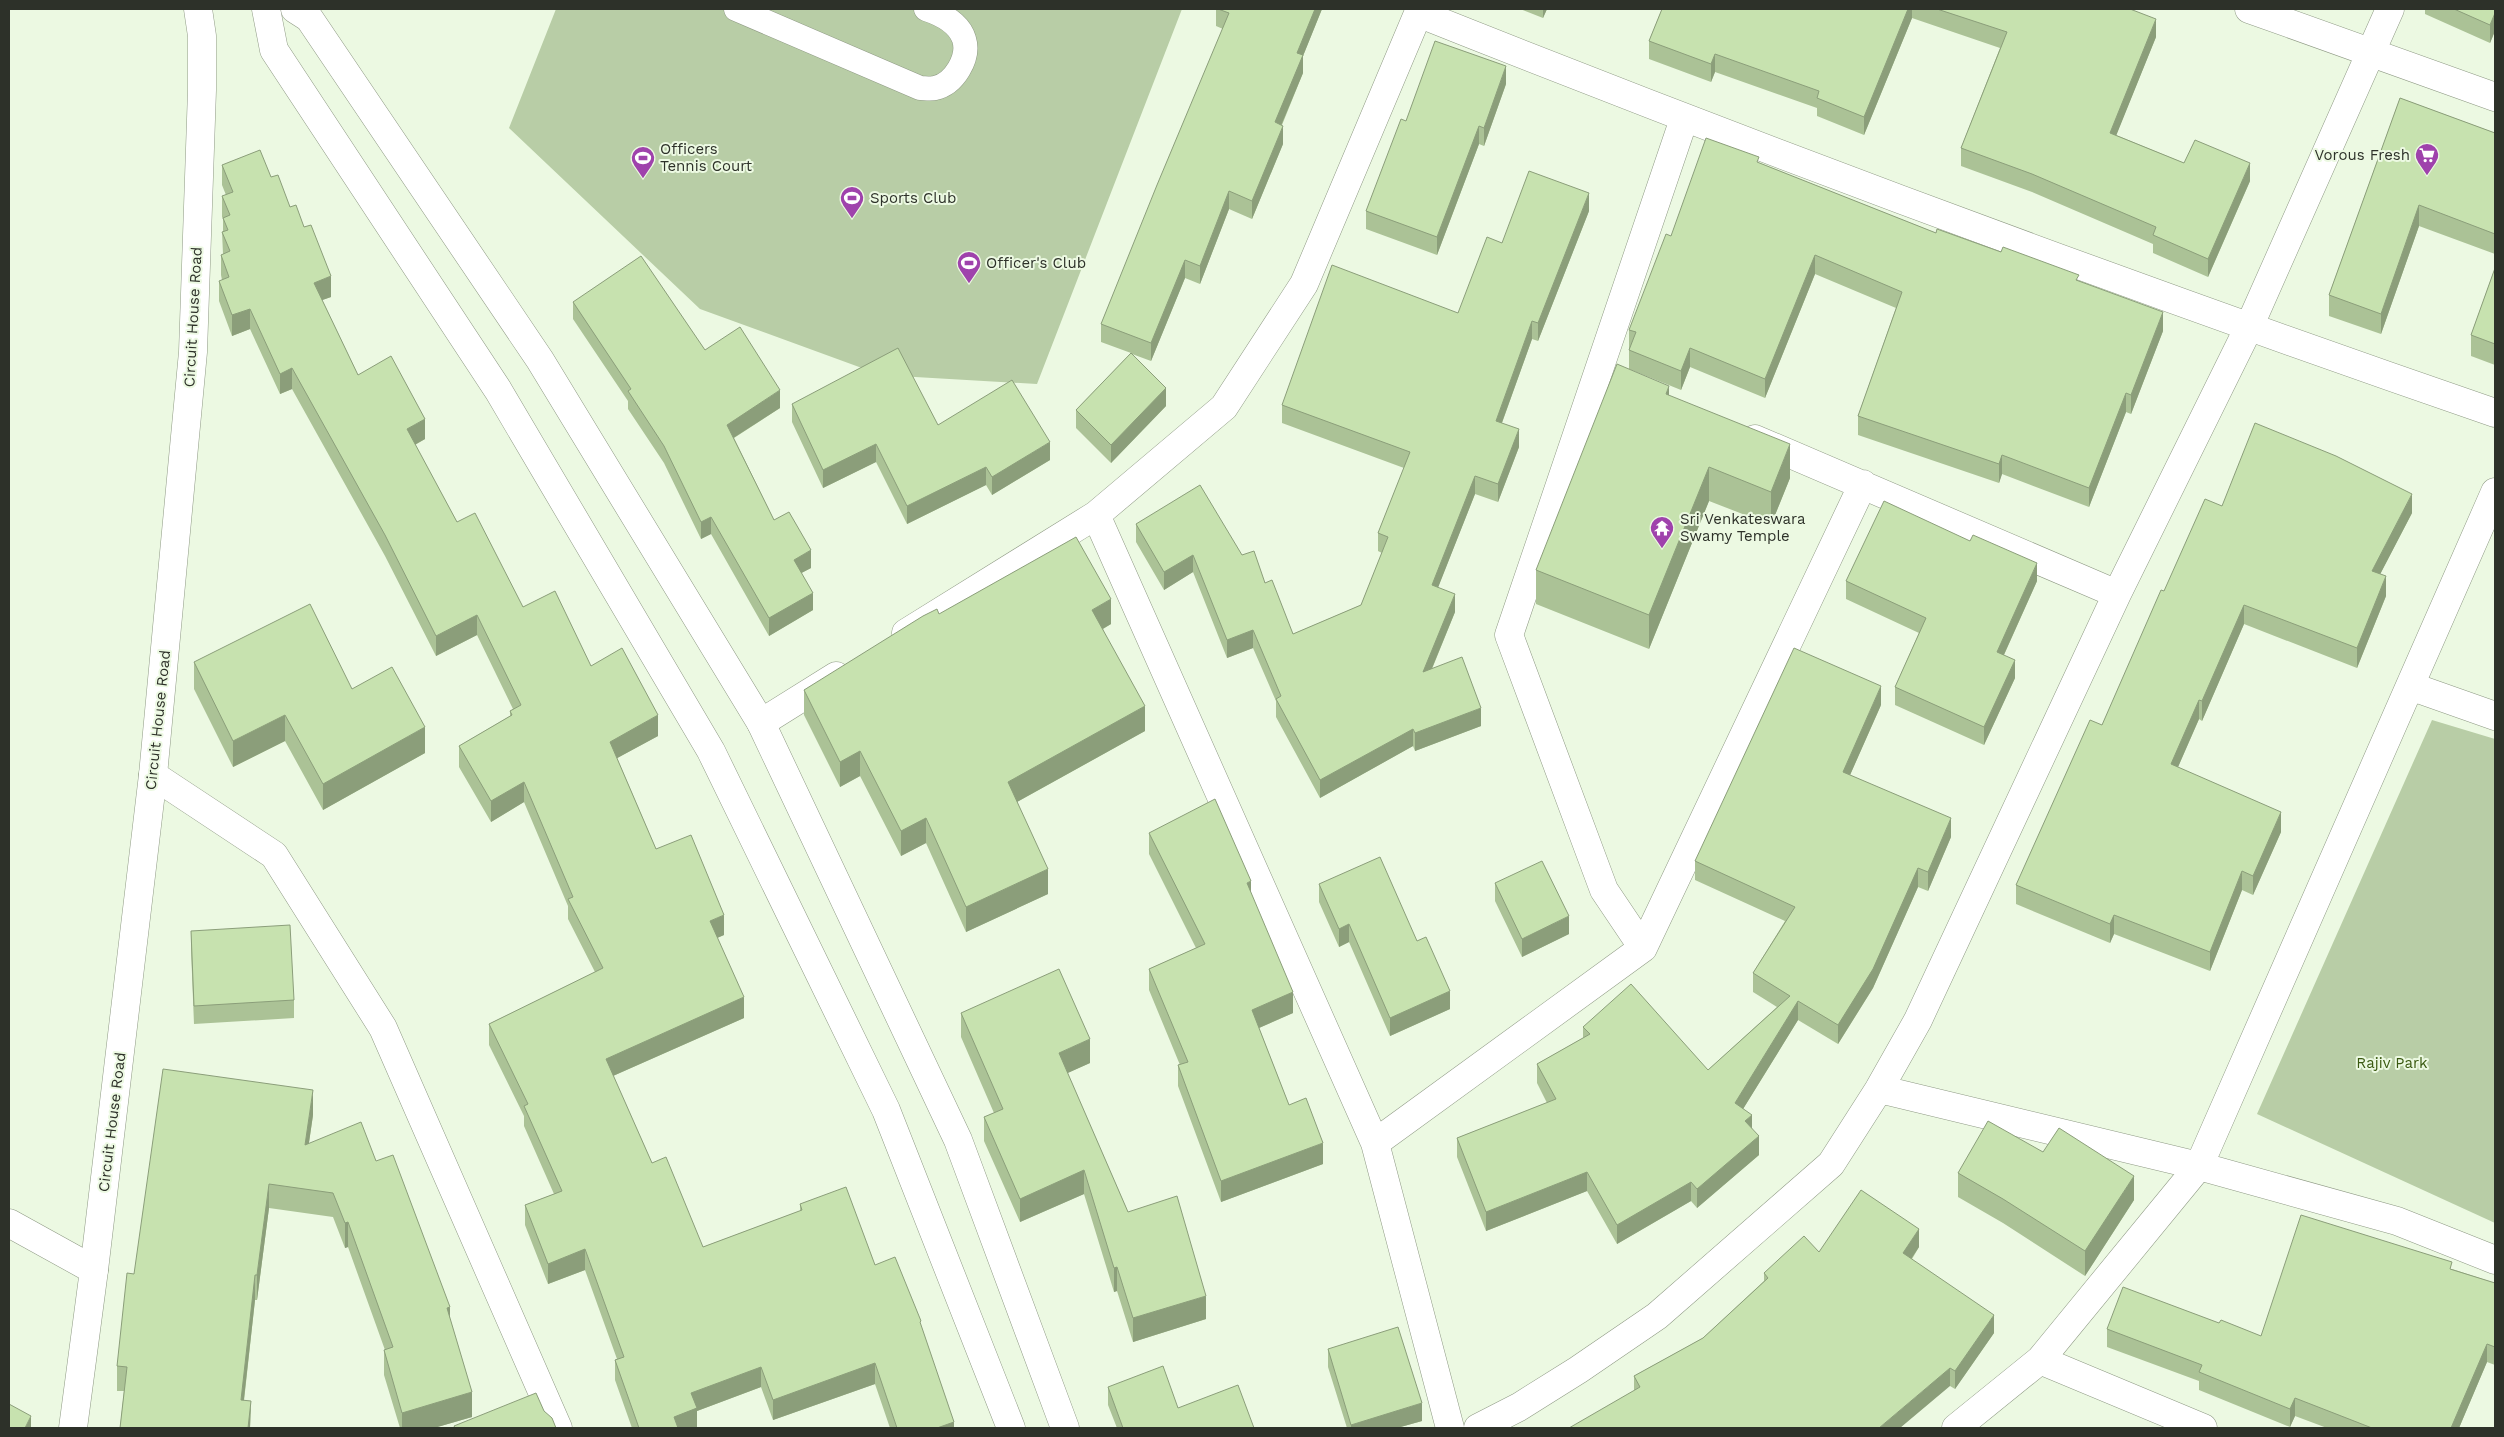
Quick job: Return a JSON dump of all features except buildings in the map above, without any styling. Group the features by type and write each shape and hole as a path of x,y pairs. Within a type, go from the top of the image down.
{"street":[{"name":"Circuit House Road","path":"73,1428 94,1270 153,775 193,352 202,90 202,36 198,9"},
{"path":"266,9 274,50 498,390 711,751 886,1110 1011,1428"},
{"path":"295,9 310,18 540,360 761,723 958,1140 1065,1428"},
{"path":"2250,9 2495,97"},
{"path":"1478,1428 1521,1418 1657,1316 1831,1164 1879,1090 1918,1020 2117,594 2249,327 2390,9"},
{"path":"886,645 1096,515 1224,407 1304,284 1419,11 1684,119 2249,327 2495,413"},
{"path":"1643,948 1604,890 1509,635 1608,377 1684,119"},
{"path":"1735,430 2117,594"},
{"path":"1375,1143 1643,948 1863,484"},
{"path":"1956,1428 2040,1360 2199,1166 2495,492"},
{"path":"1096,515 1375,1143 1450,1428"},
{"path":"761,723 862,660"},
{"path":"2410,686 2495,716"},
{"path":"153,775 274,855 383,1028 558,1428"},
{"path":"1879,1090 2199,1166 2397,1221 2495,1260"},
{"path":"9,1223 94,1270"},
{"path":"2040,1360 2203,1428"}],"lane":[{"path":"736,9 920,88 935,88 947,82 958,71 965,55 964,40 957,27 945,18 926,9"}],"green space":[{"name":"Sports Club","path":"556,9 1182,9 1037,384 881,375 700,309 509,128"},
{"name":"Rajiv Park","path":"2432,720 2495,739 2495,1223 2257,1114"}],"place":[{"name":"Vorous Fresh","path":"2427,176"},
{"name":"Officers Tennis Court","path":"643,179"},
{"name":"Sports Club","path":"852,219"},
{"name":"Officer's Club","path":"969,284"},
{"name":"Sri Venkateswara Swamy Temple","path":"1662,549"}]}
